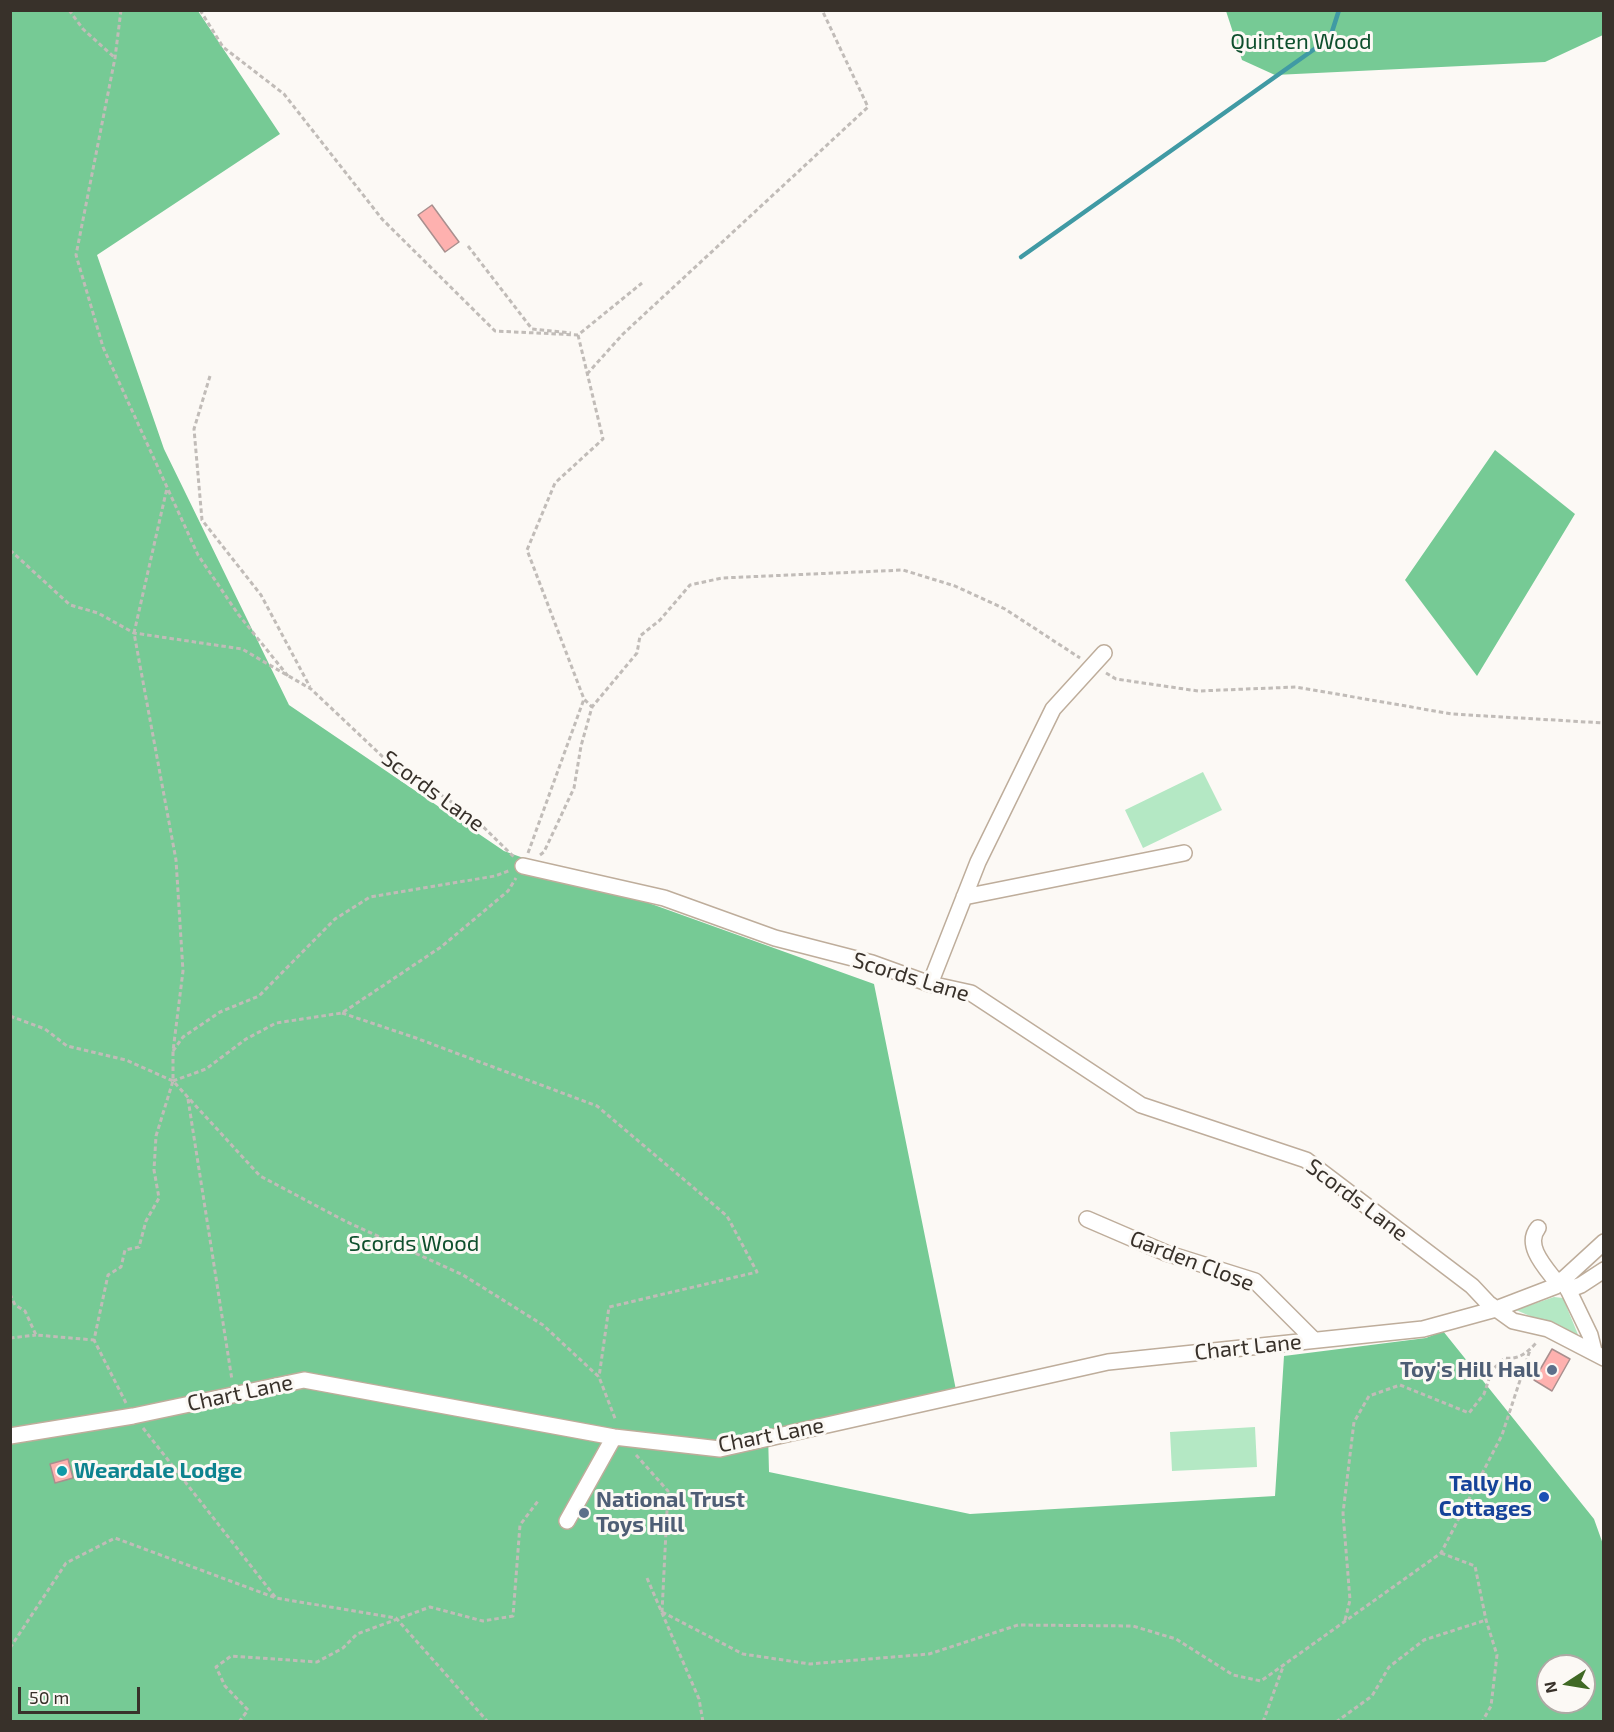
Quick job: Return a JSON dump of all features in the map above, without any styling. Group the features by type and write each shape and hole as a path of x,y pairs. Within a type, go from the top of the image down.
{"street":[{"path":"930,984 978,862 1053,710 1098,659"},
{"path":"964,897 1184,853"},
{"name":"Scords Lane","path":"523,866 664,898 775,938 872,963 930,984 971,993 1141,1105 1306,1160 1472,1286 1496,1309 1513,1321 1548,1329 1599,1354"},
{"name":"Garden Close","path":"1087,1219 1166,1253 1255,1281 1314,1340"},
{"path":"1538,1228 1534,1233 1536,1251 1563,1285 1599,1354"},
{"path":"1563,1285 1604,1242"},
{"name":"Chart Lane","path":"10,1436 133,1416 304,1380 618,1438 720,1449 1108,1362 1423,1329 1496,1309 1563,1285 1581,1286 1604,1270"},
{"path":"567,1521 618,1438"}],"path":[{"path":"69,10 84,29 115,58"},
{"path":"121,10 115,58 76,255 103,347 198,555 238,614 288,675"},
{"path":"200,10 223,47 284,94 382,219 495,331 578,335 642,283"},
{"path":"587,374 623,334 868,107 822,10"},
{"path":"468,246 532,329 555,329 578,335"},
{"path":"578,335 603,439 555,483 527,550 584,699 592,707"},
{"path":"210,376 194,429 202,520 261,595 311,689"},
{"path":"167,489 134,633 176,860 183,971 173,1051 173,1081 156,1136 154,1170 159,1198 146,1221 139,1247 125,1250 121,1267 108,1275 94,1340 133,1416 276,1598"},
{"path":"10,550 70,605 98,613 134,633 242,649 311,689"},
{"path":"173,1051 183,1037 220,1012 259,996 335,919 370,897 495,876 523,866 544,852 574,788 581,746 592,707 637,653 640,636 660,620 690,585 722,578 903,570 955,586 1005,609 1074,655 1098,659 1116,679 1198,691 1296,687 1452,714 1604,723"},
{"name":"Scords Lane","path":"311,689 383,757 470,813 523,866"},
{"path":"173,1081 206,1069 246,1039 276,1023 342,1013 441,947 508,891 523,866 584,699"},
{"path":"342,1013 416,1038 597,1106 727,1216 757,1272 609,1307 599,1377 618,1438 668,1491 662,1612"},
{"path":"10,1016 45,1029 67,1046 126,1060 173,1081 260,1176 347,1222 463,1275 543,1325 599,1377"},
{"path":"188,1097 234,1394"},
{"path":"10,1294 15,1305 25,1311 36,1335"},
{"path":"10,1338 36,1335 94,1340"},
{"path":"662,1612 743,1654 810,1664 929,1654 1018,1624 1133,1626 1176,1639 1233,1675 1261,1681 1441,1554 1502,1435 1530,1350 1514,1359 1505,1358 1492,1370 1484,1394 1469,1413 1400,1385 1370,1396 1354,1422 1349,1442 1343,1513 1350,1599 1345,1620"},
{"path":"240,1722 248,1710 225,1686 216,1667 231,1656 317,1662 343,1648 357,1634 430,1607 483,1621 513,1616 520,1525 538,1501"},
{"path":"10,1648 66,1563 115,1538 276,1598 396,1618 488,1722"},
{"path":"1441,1554 1475,1566 1486,1620 1497,1655 1491,1706 1482,1722"},
{"path":"646,1578 699,1699 703,1722"},
{"path":"1336,1722 1372,1696 1389,1667 1424,1640 1486,1620"},
{"path":"1263,1722 1285,1662"}],"green space":[{"name":"Scords Wood","path":"11,11 198,11 280,134 97,255 164,449 289,705 504,851 874,984 956,1390 768,1433 769,1472 970,1514 1275,1496 1284,1356 1426,1338 1443,1331 1594,1519 1604,1547 1603,1721 11,1722"},
{"name":"Quinten Wood","path":"1226,11 1603,11 1603,35 1545,62 1275,75 1242,60"},
{"path":"1495,450 1575,514 1477,676 1405,580"},
{"path":"1203,772 1222,810 1143,848 1125,810"},
{"path":"1554,1297 1563,1298 1579,1337 1516,1310"},
{"path":"1255,1427 1257,1467 1172,1471 1170,1432"}],"building":[{"path":"432,205 459,242 445,252 418,215"},
{"name":"Toy's Hill Hall","path":"1552,1349 1570,1359 1552,1391 1534,1380"},
{"name":"Weardale Lodge","path":"68,1459 73,1478 55,1483 50,1464"}],"waterway":[{"path":"1021,257 1330,38 1339,10"}],"place":[{"name":"Toy's Hill Hall","path":"1552,1370"},
{"name":"Weardale Lodge","path":"62,1471"},
{"name":"Tally Ho Cottages","path":"1544,1497"},
{"name":"National Trust Toys Hill","path":"584,1513"}]}
